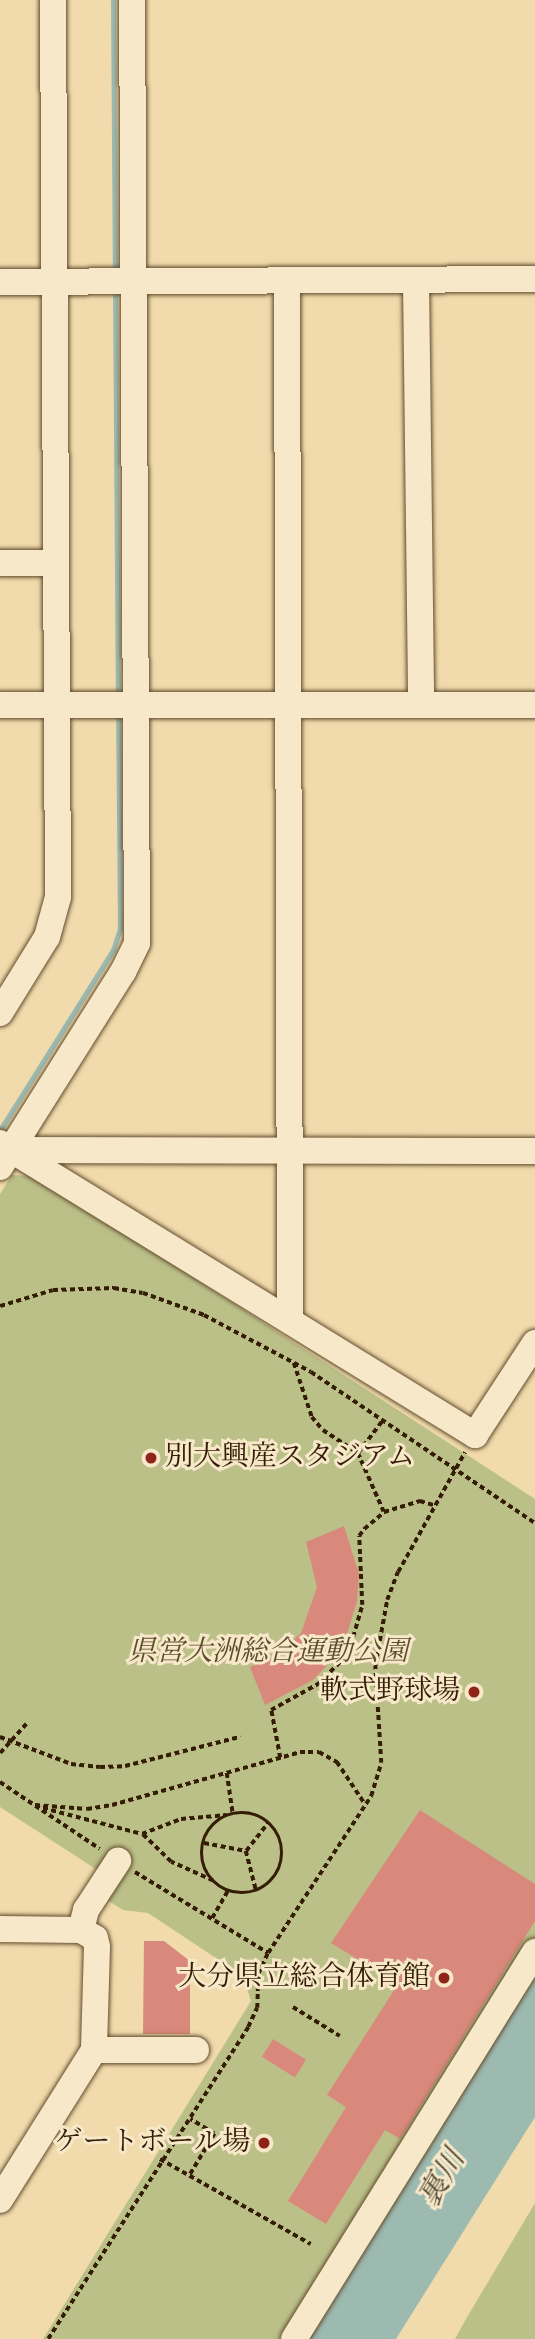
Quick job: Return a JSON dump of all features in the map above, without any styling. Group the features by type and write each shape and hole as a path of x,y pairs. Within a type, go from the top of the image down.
{"street":[{"path":"0,1013 55,919 57,705 53,0"},
{"path":"3,1151 123,972 136,943 125,704 121,281 132,0"},
{"path":"0,282 535,279"},
{"path":"287,280 290,1321"},
{"path":"416,280 421,704"},
{"path":"0,563 56,563"},
{"path":"0,705 535,705"},
{"path":"3,1151 535,1151"},
{"path":"3,1151 290,1321 475,1435 535,1343"},
{"path":"81,1930 86,1910 118,1861"},
{"path":"0,1929 81,1930 95,1938 97,1947 94,2050 0,2200"},
{"path":"294,2339 535,1952"},
{"path":"94,2050 196,2050"}],"path":[{"path":"0,1306 53,1290 114,1289 143,1293 233,1328 295,1363 535,1523"},
{"path":"295,1363 312,1417 323,1430 358,1452 369,1468 384,1512"},
{"path":"358,1452 382,1421"},
{"path":"48,2339 160,2159 190,2119 248,2027 257,2008 258,1973 268,1953 365,1804 381,1763 375,1666 387,1600 475,1435"},
{"path":"280,1758 271,1710 318,1684 342,1660 362,1605 359,1536 384,1512 420,1501 436,1506"},
{"path":"0,1753 27,1723"},
{"path":"0,1737 71,1764 100,1767 125,1766 240,1737"},
{"path":"142,1834 181,1819 231,1814 257,1815 269,1822 278,1833 282,1859 270,1882 256,1890 228,1890 171,1862 142,1834 36,1806 87,1809 280,1758 319,1752 337,1762 365,1804"},
{"path":"227,1773 231,1814"},
{"path":"215,1882 206,1870 204,1843 217,1821 231,1814"},
{"path":"246,1851 269,1822"},
{"path":"204,1843 246,1851"},
{"path":"246,1851 256,1890"},
{"path":"212,1919 228,1890"},
{"path":"293,2007 340,2036"},
{"path":"190,2119 214,2134 190,2174"},
{"path":"160,2159 311,2244"}],"green space":[{"name":"県営大洲総合運動公園","path":"12,1175 37,1176 535,1499 535,1947 290,2339 43,2339 251,2001 243,1976 148,1913 123,1910 101,1896 102,1873 0,1807 0,1194"},
{"path":"535,2203 535,2339 455,2339 466,2319"}],"water":[{"name":"裏川","path":"535,1969 535,2117 396,2339 305,2339"}],"building":[{"path":"344,1526 359,1574 357,1601 347,1634 332,1660 313,1680 265,1705 250,1667 278,1655 301,1633 317,1587 306,1542"},
{"name":"大分県立総合体育館","path":"420,1810 535,1884 535,1921 400,2139 385,2130 326,2224 288,2201 346,2107 327,2095 398,1984 331,1943"},
{"path":"144,1941 164,1941 190,1961 190,2034 143,2034"},
{"path":"273,2039 306,2060 295,2077 262,2057"}],"waterway":[{"path":"113,0 115,275"},
{"path":"115,288 118,698"},
{"path":"0,1130 113,950 120,929 118,712"}],"place":[{"name":"別大興産スタジアム","path":"151,1458"},
{"name":"軟式野球場","path":"474,1692"},
{"name":"大分県立総合体育館","path":"444,1978"},
{"name":"ゲートボール場","path":"264,2143"}]}
